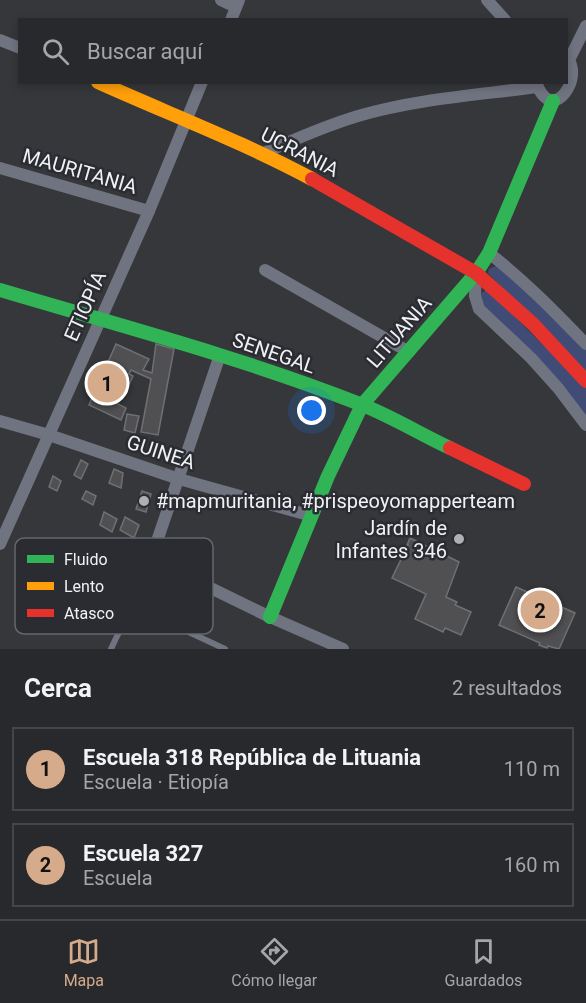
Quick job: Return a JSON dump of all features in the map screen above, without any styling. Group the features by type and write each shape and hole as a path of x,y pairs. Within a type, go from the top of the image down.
{"street":[{"path":"221,0 238,3 232,18"},
{"path":"487,0 503,18"},
{"path":"264,153 315,130 360,115 417,104 536,85 553,101 566,99 576,89 579,81 578,68 568,57 586,26"},
{"path":"0,40 18,47"},
{"name":"UCRANIA","path":"102,84 185,122 264,153 476,273 533,324 586,381"},
{"name":"ETIOPÍA","path":"0,544 101,319 201,84"},
{"name":"LITUANIA","path":"270,617 335,459 362,405 476,273 489,253 553,101"},
{"name":"MAURITANIA","path":"0,168 148,211"},
{"path":"489,253 543,299 586,344"},
{"path":"265,270 409,352"},
{"path":"476,273 475,296 479,309 531,357 586,424"},
{"name":"SENEGAL","path":"0,290 220,355 362,405 524,484"},
{"path":"159,538 220,355"},
{"name":"GUINEA","path":"0,421 49,435 178,479 312,516"},
{"path":"213,589 344,649"}],"lane":[{"path":"111,649 120,634"},
{"path":"193,634 225,649"}],"shaded area":[{"path":"498,265 586,350 586,374 488,273 489,269"},
{"path":"486,290 586,388 586,418 484,308 480,294"}],"building":[{"path":"116,344 149,359 143,370 152,373 156,344 174,349 158,435 141,432 151,379 131,370 129,374 133,376 124,395 120,394 116,403 126,408 121,420 89,405"},
{"path":"127,414 139,416 135,433 124,430"},
{"path":"81,460 88,464 81,479 74,475"},
{"path":"114,469 123,473 121,488 109,483"},
{"path":"53,476 61,481 57,491 49,487"},
{"path":"86,491 96,496 93,505 82,499"},
{"name":"#mapmuritania, #prispeoyomapperteam","path":"142,491 151,494 146,512 136,509"},
{"path":"104,512 117,519 112,532 100,525"},
{"path":"125,517 139,525 134,538 120,530"},
{"path":"410,538 459,562 446,597 457,602 455,605 471,612 461,635 445,628 443,632 415,619 426,594 392,578"},
{"path":"516,587 575,613 559,649 539,645 540,643 499,625"}],"traffic: fast":[{"path":"270,617 328,476 362,405 476,273 489,253 553,101"},
{"path":"0,290 182,343 316,387 372,409 450,448"}],"traffic: slow":[{"path":"103,84 233,140 312,179"}],"traffic: jam":[{"path":"312,179 476,273 533,324 586,381"},
{"path":"450,448 524,484"}],"place":[{"name":"Escuela 318 República de Lituania","path":"107,383"},
{"name":"#mapmuritania, #prispeoyomapperteam","path":"144,501"},
{"name":"Jardín de Infantes 346","path":"459,539"},
{"name":"Escuela 327","path":"540,610"}]}
